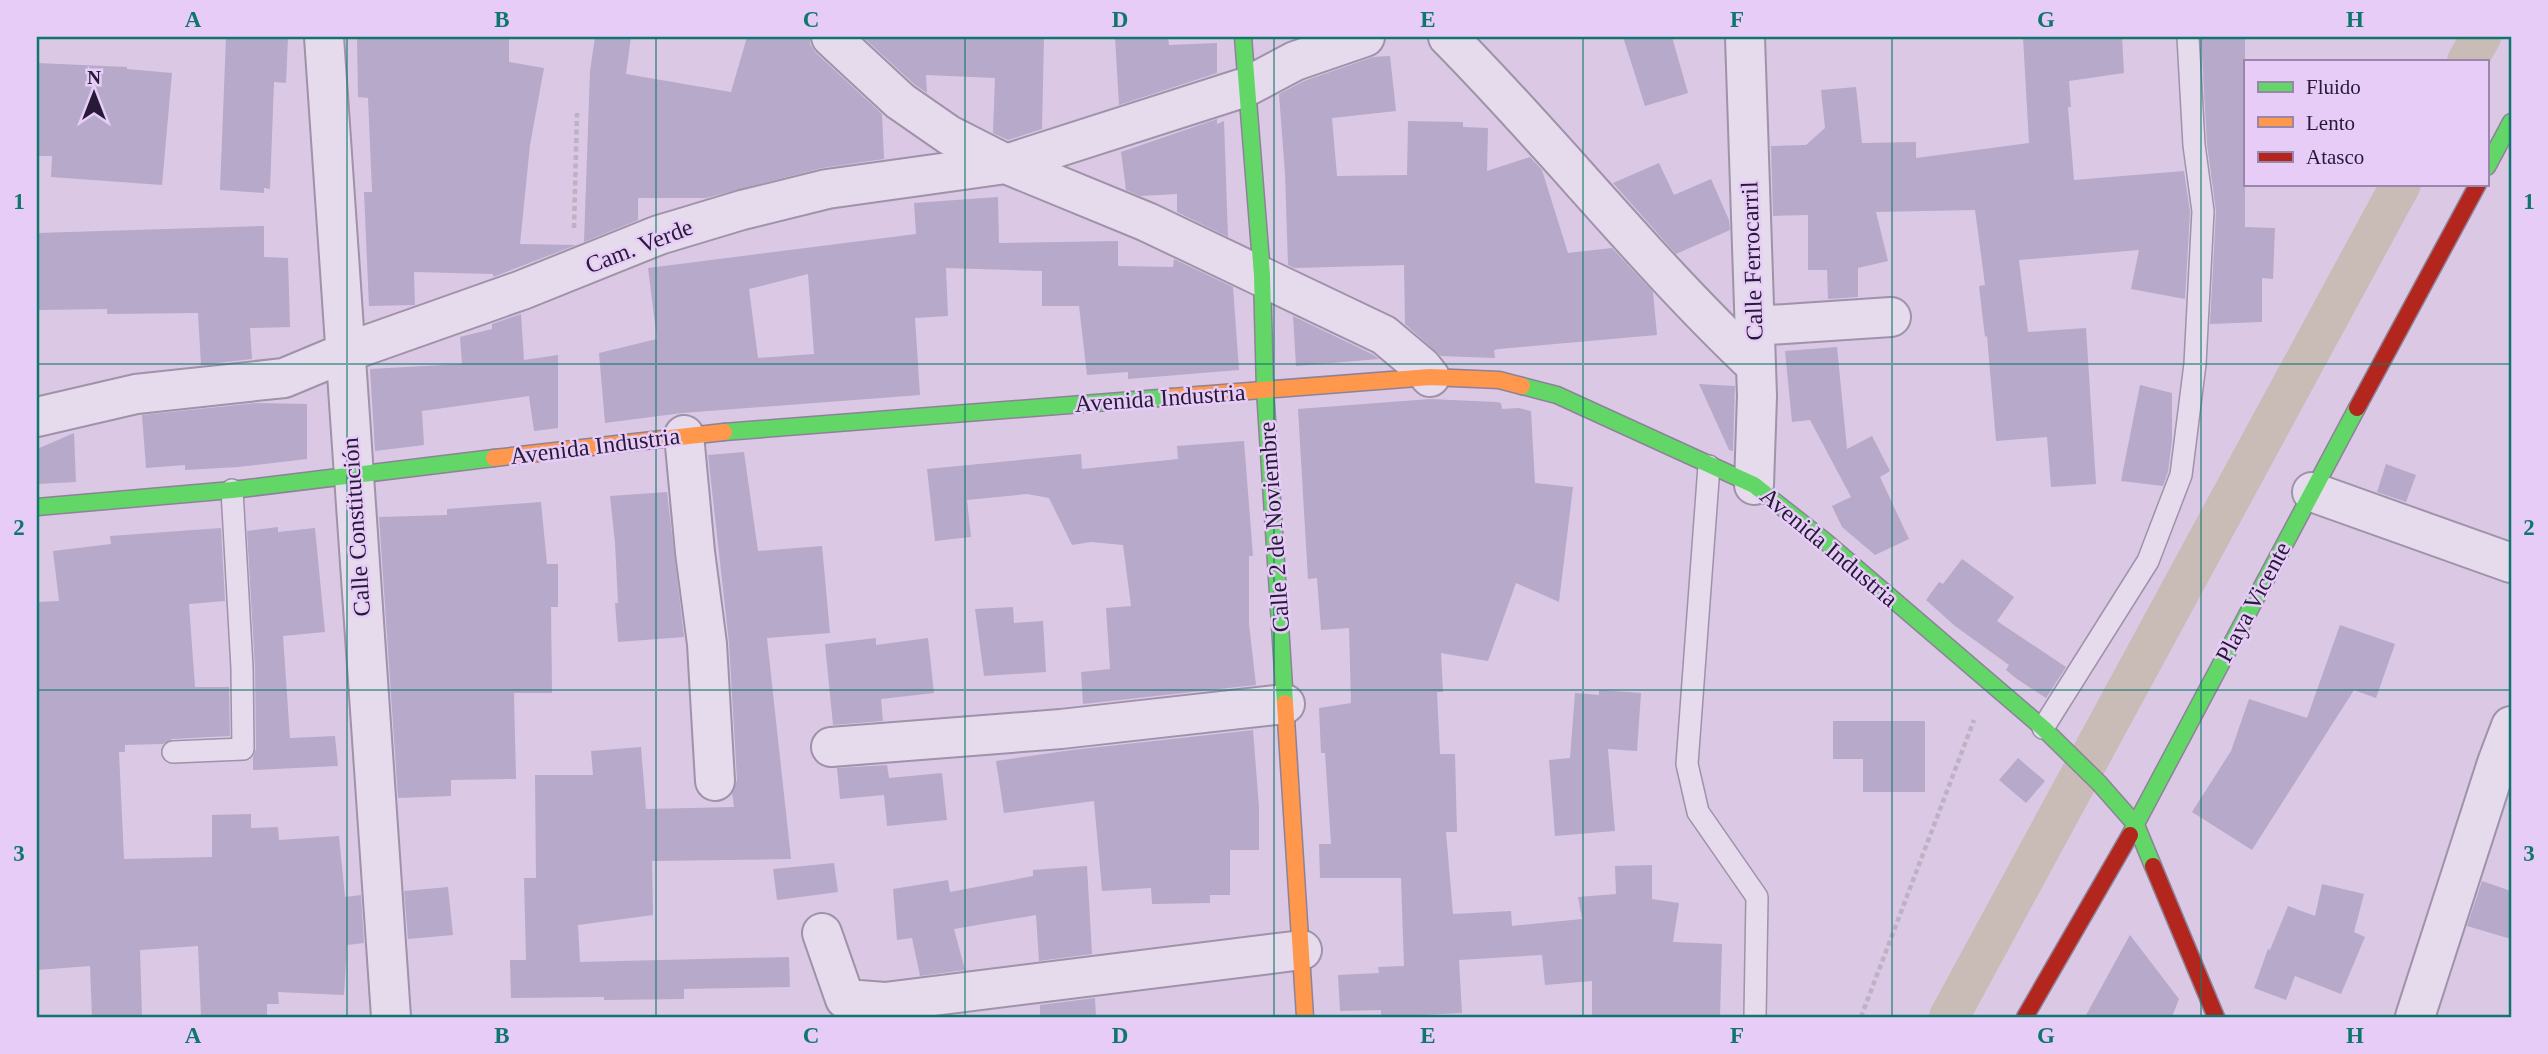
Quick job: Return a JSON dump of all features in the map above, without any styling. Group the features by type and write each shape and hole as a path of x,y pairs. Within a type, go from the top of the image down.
{"street":[{"name":"Calle Constitución","path":"324,37 391,1017"},
{"path":"831,37 900,101 949,135 1006,164 1147,222 1384,335 1430,377"},
{"name":"Calle 2 de Noviembre","path":"1243,37 1262,275 1265,390 1306,1017"},
{"name":"Cam. Verde","path":"37,417 136,394 284,378 344,353 573,271 659,235 827,189 1006,164 1246,87 1295,61 1365,37"},
{"path":"1448,37 1497,86 1712,325 1756,366"},
{"name":"Calle Ferrocarril","path":"1745,37 1756,366 1754,485"},
{"path":"2488,165 2511,122"},
{"name":"Playa Vicente","path":"2025,1017 2136,825 2477,186"},
{"path":"1754,326 1891,317"},
{"name":"Avenida Industria","path":"37,507 232,490 684,435 1430,377 1499,380 1557,395 1754,485 1826,542 2051,736 2122,807 2136,825 2216,1017"},
{"path":"684,435 707,643 715,781"},
{"path":"2312,492 2511,563"},
{"path":"831,747 1061,729 1285,704"},
{"path":"2415,1017 2511,726"},
{"path":"822,933 845,999 885,1010 1303,950"}],"lane":[{"path":"2051,736 2148,561 2181,475 2195,365 2203,211 2194,145 2188,37"},
{"path":"1709,466 1687,764 1698,812 1757,897 1755,1017"},
{"path":"173,752 243,749 232,490"}],"path":[{"path":"573,271 577,113"},
{"path":"1861,1017 1988,683"}],"building":[{"path":"226,37 288,37 286,83 274,82 270,189 264,188 264,193 220,190"},
{"path":"357,37 509,37 509,62 544,68 530,145 520,244 576,245 493,277 493,274 414,272 415,305 369,306 364,192 372,192 368,98 358,97"},
{"path":"595,37 631,37 626,74 731,92 747,37 810,37 810,44 816,53 882,114 884,159 822,168 706,198 638,198 638,220 584,242 590,71"},
{"path":"863,37 1044,37 1042,129 1008,140 993,133 995,78 926,75 927,93"},
{"path":"1115,37 1168,37 1169,45 1217,43 1217,73 1119,105"},
{"path":"1623,37 1672,37 1688,93 1645,106"},
{"path":"2023,37 2122,37 2124,73 2069,81 2071,107 2068,107 2074,180 2184,171 2190,212 2185,299 2131,289 2139,250 2019,260 2028,332 2086,328 2096,484 2051,487 2047,437 1996,441 1987,336 1985,337 1979,286 1985,285 1975,210 1876,212 1888,261 1858,268 1858,297 1828,299 1827,270 1808,270 1808,215 1773,216 1771,146 1806,145 1825,128 1821,90 1856,87 1862,143 1916,142 1916,158 2029,143"},
{"path":"2201,37 2245,37 2245,227 2275,228 2273,279 2262,278 2262,322 2210,324 2216,211 2207,144"},
{"path":"1390,56 1396,111 1332,118 1337,176 1407,175 1408,121 1463,122 1463,127 1488,128 1487,171 1530,157 1542,170 1568,253 1612,248 1653,292 1657,335 1499,349 1494,350 1495,358 1441,356 1405,324 1404,265 1294,268 1288,265 1279,94 1304,81 1373,57"},
{"path":"37,63 127,67 172,73 162,185 51,177 52,156 37,156"},
{"path":"1217,119 1217,124 1224,121 1228,237 1177,212 1177,194 1140,196 1126,190 1121,152"},
{"path":"1659,163 1674,195 1711,179 1729,220 1730,230 1676,254 1613,183"},
{"path":"998,197 999,243 1118,241 1118,266 1173,267 1174,259 1233,287 1239,370 1128,379 1128,372 1087,375 1079,306 1042,306 1042,271 946,268 948,316 915,318 920,395 682,413 605,423 599,353 657,339 648,268 916,234 914,203","holes":["808,274 814,354 758,358 749,289"]},
{"path":"264,226 264,257 288,258 290,327 250,328 252,359 201,365 198,313 107,314 107,309 39,310 37,233"},
{"path":"521,314 524,360 558,355 558,428 534,431 529,396 422,411 424,445 375,451 370,369 462,364 460,337 492,329 492,324"},
{"path":"1293,316 1372,354 1379,359 1296,366"},
{"path":"1837,347 1847,449 1872,436 1890,471 1880,477 1909,539 1875,555 1842,527 1832,506 1851,497 1810,420 1792,422 1785,351"},
{"path":"1699,384 1735,386 1733,451 1729,450"},
{"path":"2140,385 2172,393 2172,440 2168,472 2163,486 2121,481"},
{"path":"1430,399 1496,402 1501,403 1502,409 1519,408 1531,411 1535,483 1573,487 1559,602 1516,583 1488,661 1441,653 1443,692 1437,692 1440,754 1455,754 1457,832 1446,832 1453,914 1511,911 1512,926 1582,919 1578,897 1616,894 1615,866 1652,865 1652,899 1679,903 1673,942 1722,944 1720,1017 1592,1017 1592,981 1545,985 1542,955 1459,960 1462,1013 1381,1017 1381,1010 1340,1011 1338,975 1379,973 1378,967 1404,966 1401,878 1320,878 1319,844 1331,844 1319,708 1351,703 1349,628 1321,630 1317,578 1308,579 1298,409"},
{"path":"256,403 307,404 307,459 185,470 185,465 146,468 142,415"},
{"path":"74,433 76,482 37,484 37,449"},
{"path":"1244,441 1253,556 1249,556 1249,624 1256,685 1083,704 1081,672 1110,669 1106,608 1131,606 1123,545 1091,542 1072,545 1049,498 1027,494 967,500 971,537 935,541 927,469 1081,454 1082,469 1178,459 1177,446"},
{"path":"744,452 758,551 822,546 830,633 767,638 791,859 652,861 653,915 578,925 580,962 789,957 790,987 684,989 684,999 511,998 510,960 526,960 524,878 536,878 535,775 593,775 591,751 641,747 646,809 734,807 732,793 737,780 729,643 708,455"},
{"path":"2386,464 2416,475 2406,502 2377,492"},
{"path":"667,492 684,637 618,642 615,543 610,496"},
{"path":"541,502 547,564 558,564 558,607 551,607 552,693 514,693 516,779 451,780 451,796 398,798 379,517 447,515 447,509"},
{"path":"278,527 278,532 315,528 325,632 283,636 290,738 335,736 338,766 253,770 256,749 255,668 247,531"},
{"path":"221,528 225,601 189,604 195,687 229,687 230,736 172,739 163,744 125,745 125,752 119,752 124,859 212,857 212,815 251,814 251,828 278,827 279,840 339,836 345,897 361,895 364,943 347,945 344,995 278,992 279,1004 267,1004 267,1017 201,1017 198,946 140,950 142,1017 92,1017 90,966 37,970 37,602 59,601 53,551 111,544 110,536"},
{"path":"1962,559 2014,597 1997,621 2066,667 2046,698 2017,679 2006,670 2009,665 1955,626 1926,600 1939,582 1943,584"},
{"path":"1013,607 1014,623 1043,621 1046,672 984,676 975,609"},
{"path":"2340,625 2395,644 2376,698 2354,690 2252,850 2192,812 2231,751 2249,699 2307,718"},
{"path":"876,638 876,645 928,638 934,693 881,699 883,721 833,725 825,644"},
{"path":"1599,690 1641,693 1637,751 1608,749 1615,831 1555,836 1549,760 1570,758 1575,693 1599,695"},
{"path":"1833,721 1925,721 1925,792 1863,792 1863,759 1833,759"},
{"path":"1253,730 1259,807 1259,850 1230,850 1230,895 1210,895 1210,903 1152,904 1151,888 1102,891 1094,801 1004,813 996,761"},
{"path":"2018,758 2045,781 2026,803 1999,780"},
{"path":"887,765 889,778 942,773 947,820 887,826 884,795 840,799 837,768"},
{"path":"834,863 838,892 777,900 773,869"},
{"path":"1087,866 1092,954 1039,961 1036,915 954,929 965,970 920,976 912,938 897,940 893,889 948,880 950,892 1033,876 1033,870"},
{"path":"2482,881 2511,891 2511,939 2467,926"},
{"path":"2322,884 2364,894 2354,932 2365,937 2341,994 2295,976 2286,1000 2254,988 2288,906 2315,916"},
{"path":"448,887 453,935 408,939 404,891"},
{"path":"2130,935 2179,999 2172,1017 2085,1017"},
{"path":"1095,998 1096,1017 1040,1017 1040,1005"}],"waterway":[{"path":"2468,60 2481,37"},
{"path":"1949,1017 2400,186"}],"traffic: fast":[{"path":"1243,37 1262,275 1265,390 1285,703"},
{"path":"2488,165 2511,122"},
{"path":"1522,386 1557,395 1754,485 1826,542 2043,728 2099,783 2136,825 2153,866"},
{"path":"724,432 1172,397"},
{"path":"2130,835 2357,408"},
{"path":"37,507 232,490 494,458"}],"traffic: slow":[{"path":"1172,397 1430,377 1499,380 1522,386"},
{"path":"494,458 724,432"},
{"path":"1285,703 1305,1017"}],"traffic: jam":[{"path":"2357,408 2477,186"},
{"path":"2025,1017 2130,835"},
{"path":"2153,866 2216,1017"}]}
